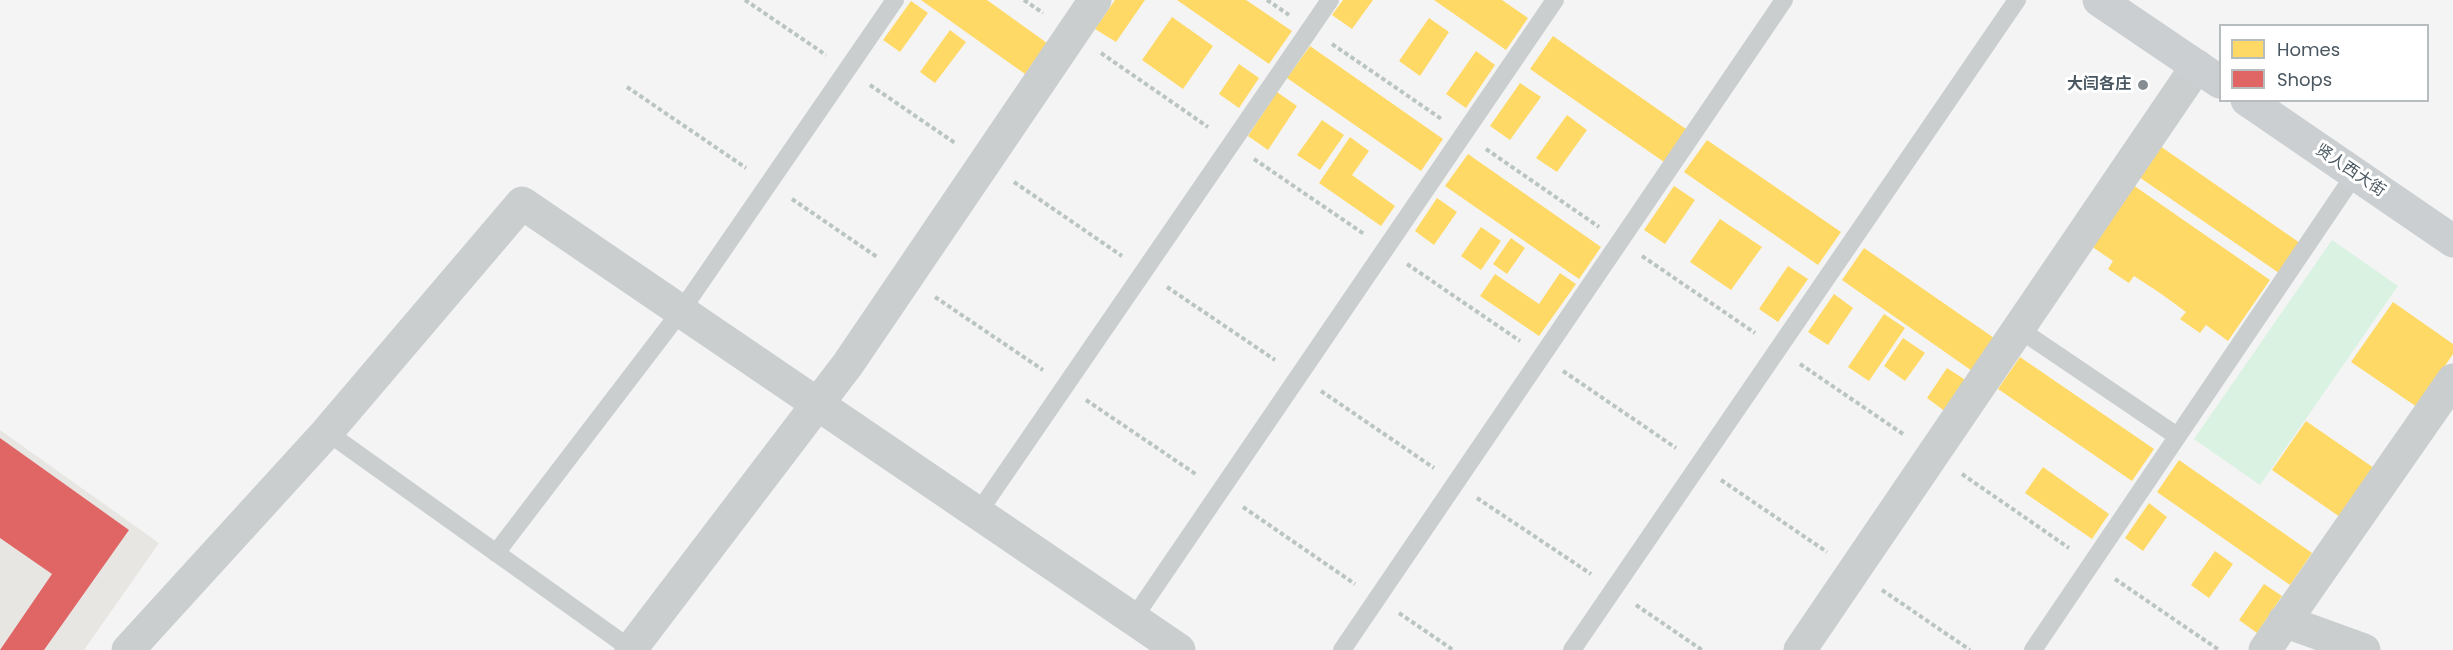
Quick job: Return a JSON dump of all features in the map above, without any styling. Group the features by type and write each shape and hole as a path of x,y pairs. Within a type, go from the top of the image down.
{"street":[{"path":"631,649 848,364 1095,0"},
{"path":"1800,650 2019,329 2209,74 2099,0"},
{"name":"贤人西大街","path":"2250,102 2453,241"},
{"path":"128,650 327,432 522,203 1179,650"},
{"path":"2265,650 2453,380"},
{"path":"2284,621 2364,650"}],"lane":[{"path":"496,553 681,311 895,0"},
{"path":"978,513 1330,0"},
{"path":"1133,619 1555,0"},
{"path":"1342,650 1784,0"},
{"path":"1572,650 2017,0"},
{"path":"2033,650 2355,174"},
{"path":"2019,329 2177,436"},
{"path":"327,432 631,649"}],"path":[{"path":"745,0 1702,650"},
{"path":"1024,0 1970,650"},
{"path":"1267,0 2219,650"}],"shaded area":[{"path":"0,430 159,543 84,650 0,650"}],"green space":[{"path":"2332,240 2398,286 2260,485 2194,439"}],"building: Homes":[{"path":"921,0 987,0 1047,43 1025,74"},
{"path":"1115,0 1145,0 1116,42 1095,29"},
{"path":"1177,0 1246,0 1292,31 1269,64"},
{"path":"1343,0 1373,0 1352,29 1332,15"},
{"path":"1434,0 1502,0 1528,18 1506,50"},
{"path":"911,1 928,13 900,52 883,40"},
{"path":"1172,17 1213,46 1183,89 1142,60"},
{"path":"1429,18 1449,32 1420,76 1399,61"},
{"path":"950,30 966,42 935,83 920,72"},
{"path":"1553,36 1686,129 1664,162 1530,69"},
{"path":"1310,46 1443,139 1421,171 1287,78"},
{"path":"1476,51 1495,65 1466,108 1446,94"},
{"path":"1239,64 1259,78 1239,108 1219,94"},
{"path":"1520,83 1541,97 1510,140 1490,126"},
{"path":"1277,92 1297,106 1268,150 1248,136"},
{"path":"1567,115 1587,130 1557,172 1536,158"},
{"path":"1322,120 1344,135 1320,170 1297,155"},
{"path":"1350,137 1369,151 1352,175 1395,206 1381,226 1319,183"},
{"path":"1707,140 1841,232 1818,265 1684,172"},
{"path":"2160,146 2300,243 2279,273 2139,177"},
{"path":"1468,154 1601,247 1579,279 1445,186"},
{"path":"2133,185 2270,280 2228,341 2206,325 2200,333 2180,319 2186,312 2134,276 2129,283 2108,269 2113,261 2091,246"},
{"path":"1674,186 1695,200 1665,244 1644,230"},
{"path":"1437,198 1457,212 1434,245 1415,231"},
{"path":"1720,219 1762,247 1731,290 1690,262"},
{"path":"1481,227 1501,241 1481,270 1461,256"},
{"path":"1511,238 1525,248 1507,274 1493,264"},
{"path":"1864,248 1997,340 1975,373 1842,280"},
{"path":"1788,266 1808,279 1778,322 1759,309"},
{"path":"1560,273 1576,284 1539,336 1480,296 1495,274 1539,304"},
{"path":"1834,294 1853,308 1828,345 1808,332"},
{"path":"2393,302 2453,344 2453,354 2417,407 2351,362"},
{"path":"1884,314 1905,328 1869,381 1848,367"},
{"path":"1903,338 1925,353 1905,381 1884,366"},
{"path":"2020,357 2154,449 2132,481 1998,389"},
{"path":"1947,368 1967,381 1946,412 1927,398"},
{"path":"2306,421 2374,468 2340,517 2272,470"},
{"path":"2179,460 2312,553 2290,585 2157,492"},
{"path":"2043,467 2109,514 2092,539 2025,493"},
{"path":"2149,503 2167,517 2143,551 2125,538"},
{"path":"2215,551 2233,564 2209,598 2191,585"},
{"path":"2264,584 2282,596 2257,633 2239,620"}],"building: Shops":[{"path":"0,438 129,530 44,650 0,650 52,574 0,538"}],"place":[{"name":"大闫各庄","path":"2143,85"}]}
